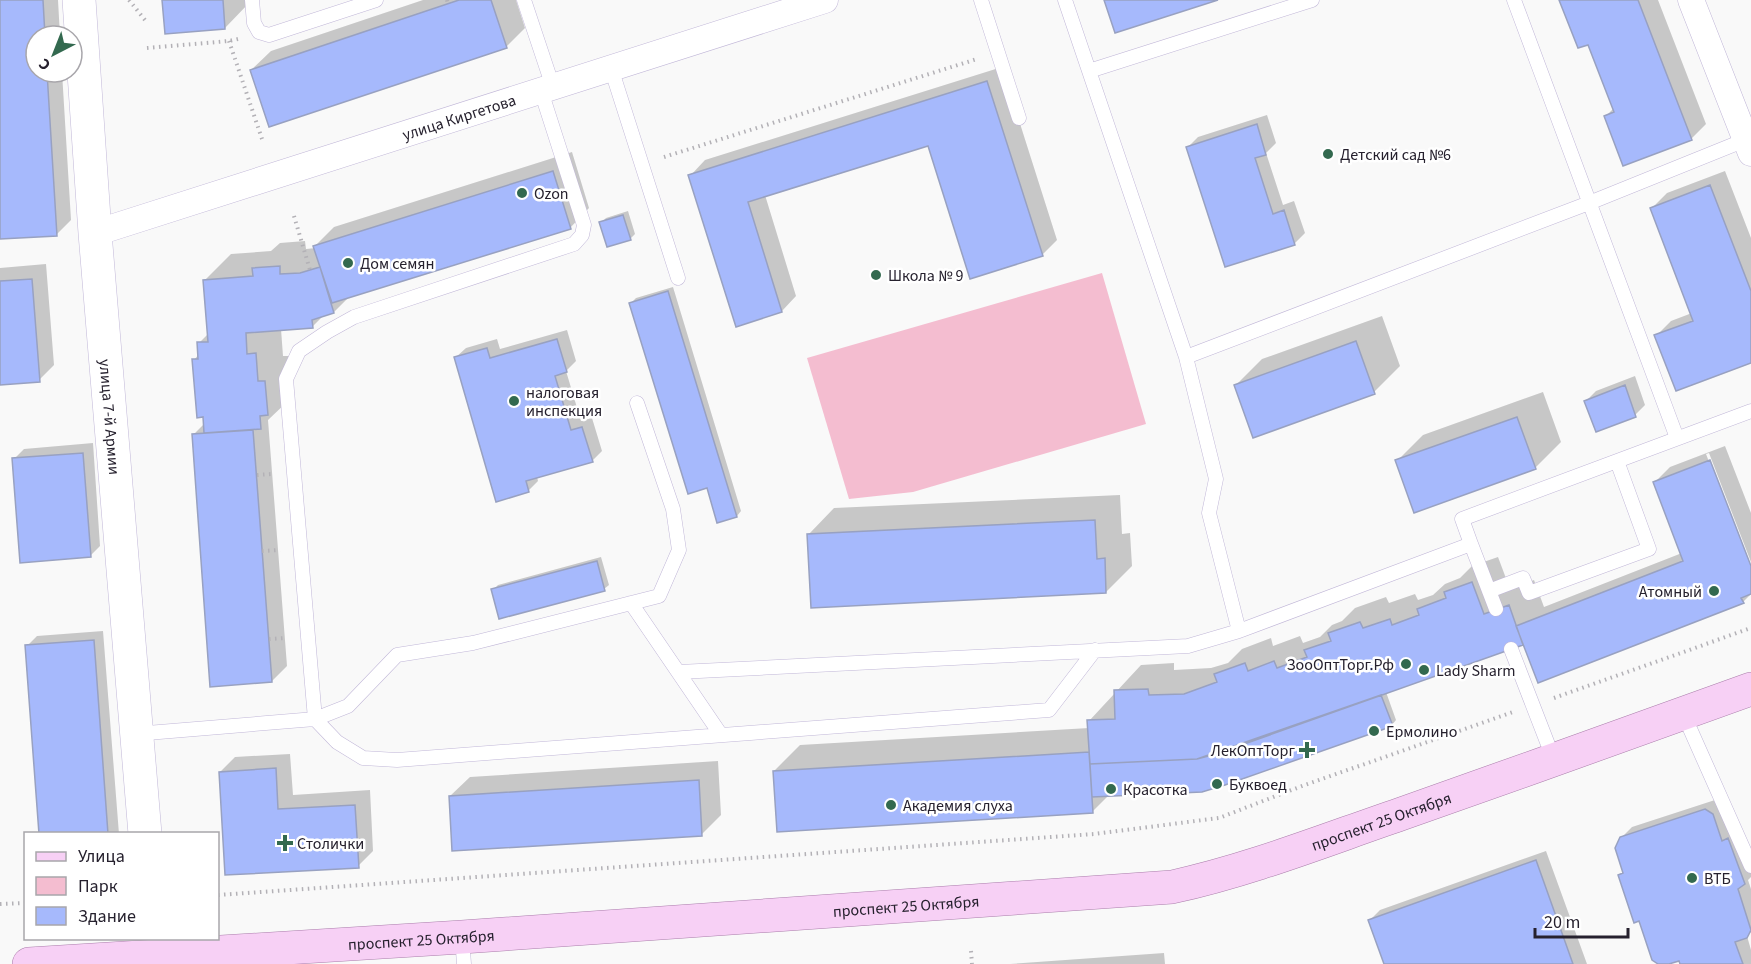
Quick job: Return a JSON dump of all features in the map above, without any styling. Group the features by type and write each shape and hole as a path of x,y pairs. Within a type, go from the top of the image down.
{"main road":[{"name":"проспект 25 Октября","path":"29,964 156,953 463,950 1172,887 1275,858 1751,689"}],"street":[{"name":"улица 7-й Армии","path":"78,0 135,734 145,832"},
{"name":"улица Киргетова","path":"95,233 825,0"},
{"path":"1691,0 1749,143"}],"lane":[{"path":"252,0 254,22 259,32 269,35 376,0"},
{"path":"524,0 584,225 582,236 574,244 354,317 299,351 286,379 315,719 337,742 363,758 396,760 1049,710 1095,650"},
{"path":"981,0 1019,118"},
{"path":"1065,0 1186,357 1216,479 1209,513 1239,631"},
{"path":"1089,71 1312,0"},
{"path":"1514,0 1677,438"},
{"path":"611,68 678,278"},
{"path":"1186,357 1749,143"},
{"path":"135,734 315,719 348,706 397,655 473,643 660,596 679,550 673,509 637,403"},
{"path":"1496,609 1462,519 1751,411"},
{"path":"1489,591 1523,578 1529,593 1649,549 1617,461"},
{"path":"679,672 1188,646 1239,631 1471,544"},
{"path":"631,603 721,735"},
{"path":"1511,649 1554,760"},
{"path":"1683,713 1751,866"}],"path":[{"path":"129,0 145,20"},
{"path":"147,48 229,41 259,32"},
{"path":"229,41 262,139"},
{"path":"642,164 998,53"},
{"path":"294,216 310,270"},
{"path":"219,895 1094,834 1219,818 1302,786 1751,628"},
{"path":"0,904 24,903"},
{"path":"971,951 972,964"}],"green space":[{"path":"1102,273 1146,424 913,492 849,499 807,358"}],"building":[{"path":"0,0 43,0 44,24 24,24 24,84 48,84 57,236 0,239"},
{"path":"162,0 223,0 225,29 165,34"},
{"path":"459,0 491,0 507,48 269,127 250,70"},
{"path":"1104,0 1218,0 1115,33"},
{"path":"1559,0 1638,0 1692,140 1623,166 1604,116 1614,112 1588,45 1578,48"},
{"path":"987,81 1043,256 970,279 928,146 748,202 782,312 736,327 688,175"},
{"path":"1257,124 1266,155 1255,158 1273,214 1284,210 1295,245 1225,267 1186,147"},
{"path":"553,171 571,229 332,303 313,246"},
{"path":"1710,185 1751,291 1751,363 1676,391 1654,335 1693,321 1650,208"},
{"path":"623,215 631,240 607,247 599,222"},
{"path":"280,266 280,274 300,273 320,267 334,313 312,320 313,328 246,333 247,354 256,353 258,381 265,381 268,415 260,416 261,429 204,433 203,417 197,418 192,359 198,359 197,342 208,342 203,280 253,276 252,268"},
{"path":"32,279 40,382 0,385 0,281"},
{"path":"668,291 737,517 717,523 707,488 688,494 629,303"},
{"name":"налоговая инспекция","path":"557,339 567,372 555,376 571,430 582,427 593,462 526,481 529,492 496,502 454,357 487,348 490,358"},
{"path":"1356,341 1375,394 1253,438 1234,385"},
{"path":"1625,385 1636,417 1596,432 1584,401"},
{"path":"1517,417 1536,469 1414,513 1395,460"},
{"path":"253,430 272,682 210,687 192,434"},
{"path":"83,453 91,557 20,563 12,458"},
{"path":"1710,460 1751,566 1751,594 1741,598 1744,603 1538,683 1516,626 1683,561 1653,482"},
{"path":"1095,520 1097,559 1105,558 1106,593 811,608 807,534"},
{"path":"597,561 605,591 499,619 491,589"},
{"path":"1472,582 1484,614 1509,605 1523,645 1216,754 1197,759 1090,764 1087,720 1115,719 1114,690 1148,689 1149,695 1184,694 1217,682 1214,674 1245,663 1248,671 1274,661 1277,668 1307,657 1304,650 1331,641 1328,633 1360,622 1363,628 1390,619 1392,625 1419,615 1417,609 1446,598 1444,592"},
{"path":"94,640 108,832 39,832 25,645"},
{"path":"1381,695 1393,726 1202,792 1092,797 1090,764 1197,759"},
{"path":"1089,752 1093,813 777,832 773,771"},
{"path":"276,768 278,809 355,805 359,868 225,875 219,772"},
{"path":"699,780 702,836 452,851 449,796"},
{"path":"1705,809 1713,814 1722,841 1728,838 1745,884 1738,889 1751,930 1747,938 1735,942 1743,964 1680,964 1679,961 1658,964 1652,960 1639,921 1634,923 1618,875 1623,873 1615,848 1620,837"},
{"path":"1536,860 1573,964 1384,964 1368,920"}],"place":[{"name":"Детский сад №6","path":"1328,154"},
{"name":"Ozon","path":"522,193"},
{"name":"Дом семян","path":"348,263"},
{"name":"Школа № 9","path":"876,275"},
{"name":"налоговая инспекция","path":"514,401"},
{"name":"Атомный","path":"1714,591"},
{"name":"ЗооОптТорг.Рф","path":"1406,664"},
{"name":"Lady Sharm","path":"1424,670"},
{"name":"Ермолино","path":"1374,731"},
{"name":"ЛекОптТорг","path":"1307,750"},
{"name":"Буквоед","path":"1217,784"},
{"name":"Красотка","path":"1111,789"},
{"name":"Академия слуха","path":"891,805"},
{"name":"Столички","path":"285,843"},
{"name":"ВТБ","path":"1692,878"}]}
